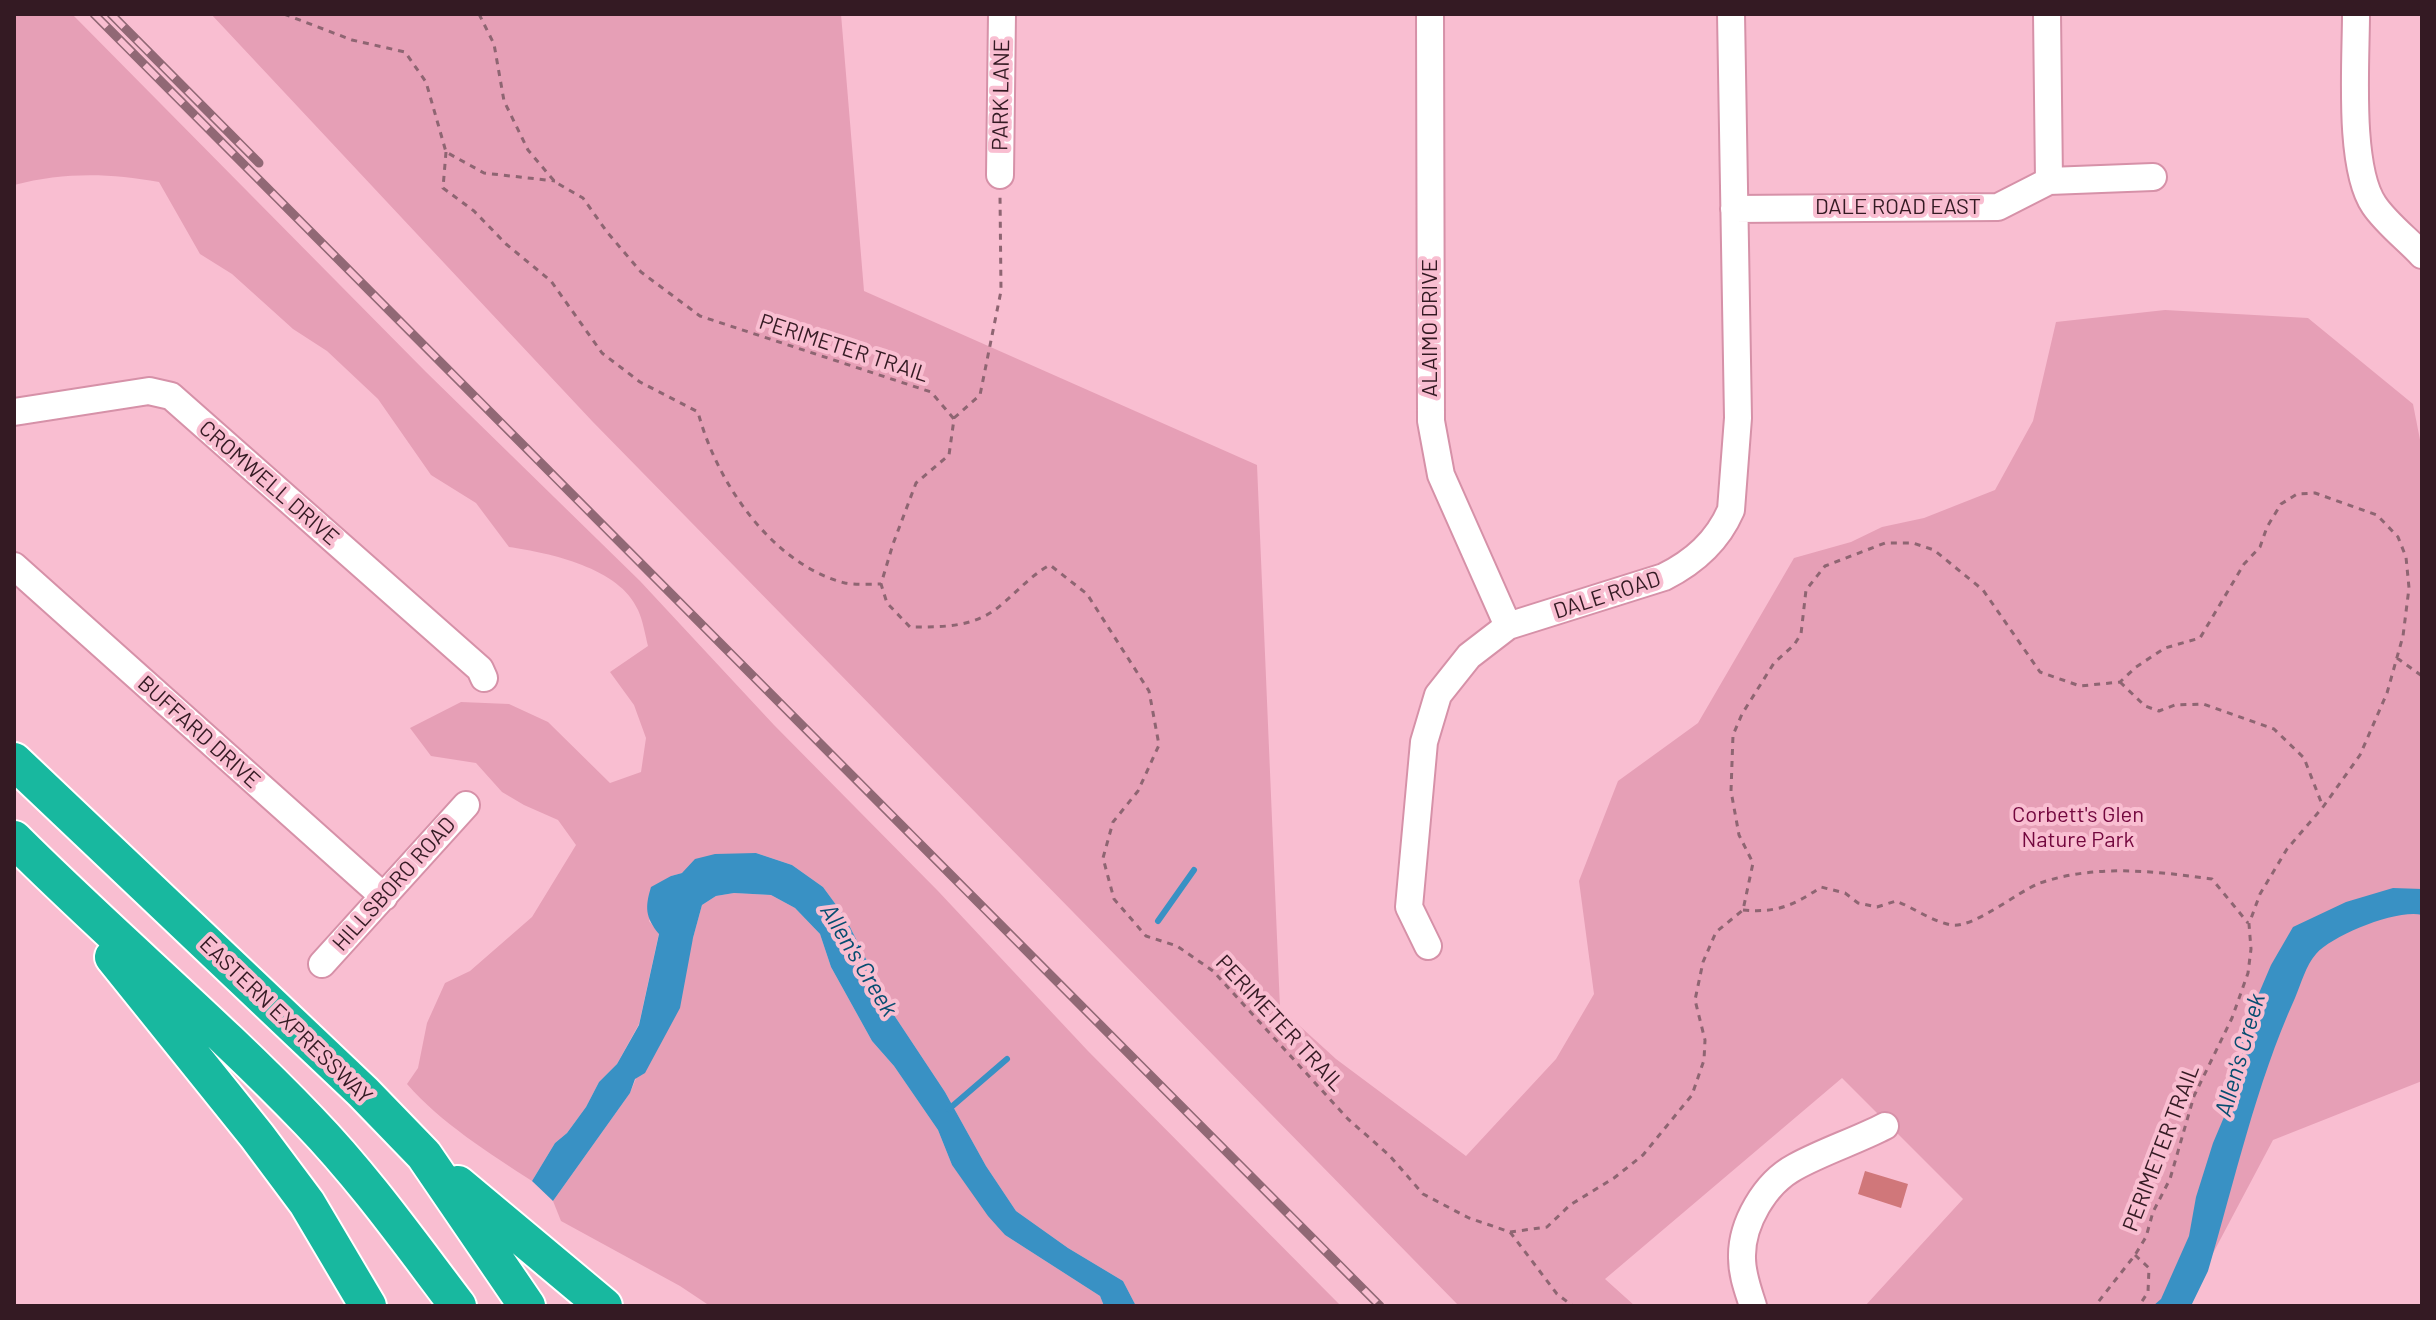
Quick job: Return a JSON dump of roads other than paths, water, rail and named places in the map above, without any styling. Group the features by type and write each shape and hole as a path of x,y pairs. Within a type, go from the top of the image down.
{"highway":[{"name":"EASTERN EXPRESSWAY","path":"14,761 363,1092 424,1155 527,1306"},
{"path":"25,851 266,1147 307,1203 368,1306"},
{"path":"25,851 177,992 310,1122 366,1186 458,1306"},
{"path":"424,1155 604,1306"}],"street":[{"name":"PARK LANE","path":"1000,175 1002,14"},
{"name":"ALAIMO DRIVE","path":"1430,14 1431,421 1441,475 1508,626"},
{"name":"DALE ROAD","path":"1428,946 1409,907 1424,742 1438,695 1450,677 1469,656 1508,626 1664,577 1699,555 1725,524 1733,496 1738,418 1731,14"},
{"path":"2047,14 2049,181"},
{"path":"2356,14 2359,156 2364,181 2374,205 2422,255"},
{"name":"DALE ROAD EAST","path":"1734,209 1998,207 2049,181 2153,177"},
{"name":"CROMWELL DRIVE","path":"14,412 149,391 171,396 480,669 484,678"},
{"name":"BUFFARD DRIVE","path":"14,566 384,897"},
{"name":"HILLSBORO ROAD","path":"322,964 466,805"},
{"path":"1753,1306 1743,1272 1743,1244 1749,1222 1771,1187 1794,1167 1885,1126"}],"water":[{"name":"Allen's Creek","path":"756,853 792,865 823,887 845,917 894,1015 945,1092 986,1166 1016,1211 1068,1248 1123,1281 1136,1306 1104,1306 1100,1296 1005,1235 988,1216 952,1165 938,1130 894,1066 872,1041 831,967 820,934 795,908 771,895 734,893 716,896 702,905 680,1008 645,1073 635,1079 630,1093 553,1201 532,1181 555,1143 567,1133 586,1107 599,1082 617,1064 639,1025 659,934 648,912 651,887 682,873 695,859 715,854"},
{"name":"Allen's Creek","path":"2393,888 2422,889 2422,915 2397,916 2366,925 2336,939 2312,958 2269,1064 2208,1271 2191,1306 2153,1306 2161,1299 2189,1236 2196,1197 2224,1117 2245,1026 2271,965 2293,927 2346,902"}],"waterway":[{"path":"1158,921 1194,870"},
{"path":"949,1109 1007,1059"}],"railway":[{"path":"94,14 1380,1306"},
{"path":"111,14 259,163"}],"park label":[{"name":"Corbett's Glen Nature Park","path":"2078,828"}]}
